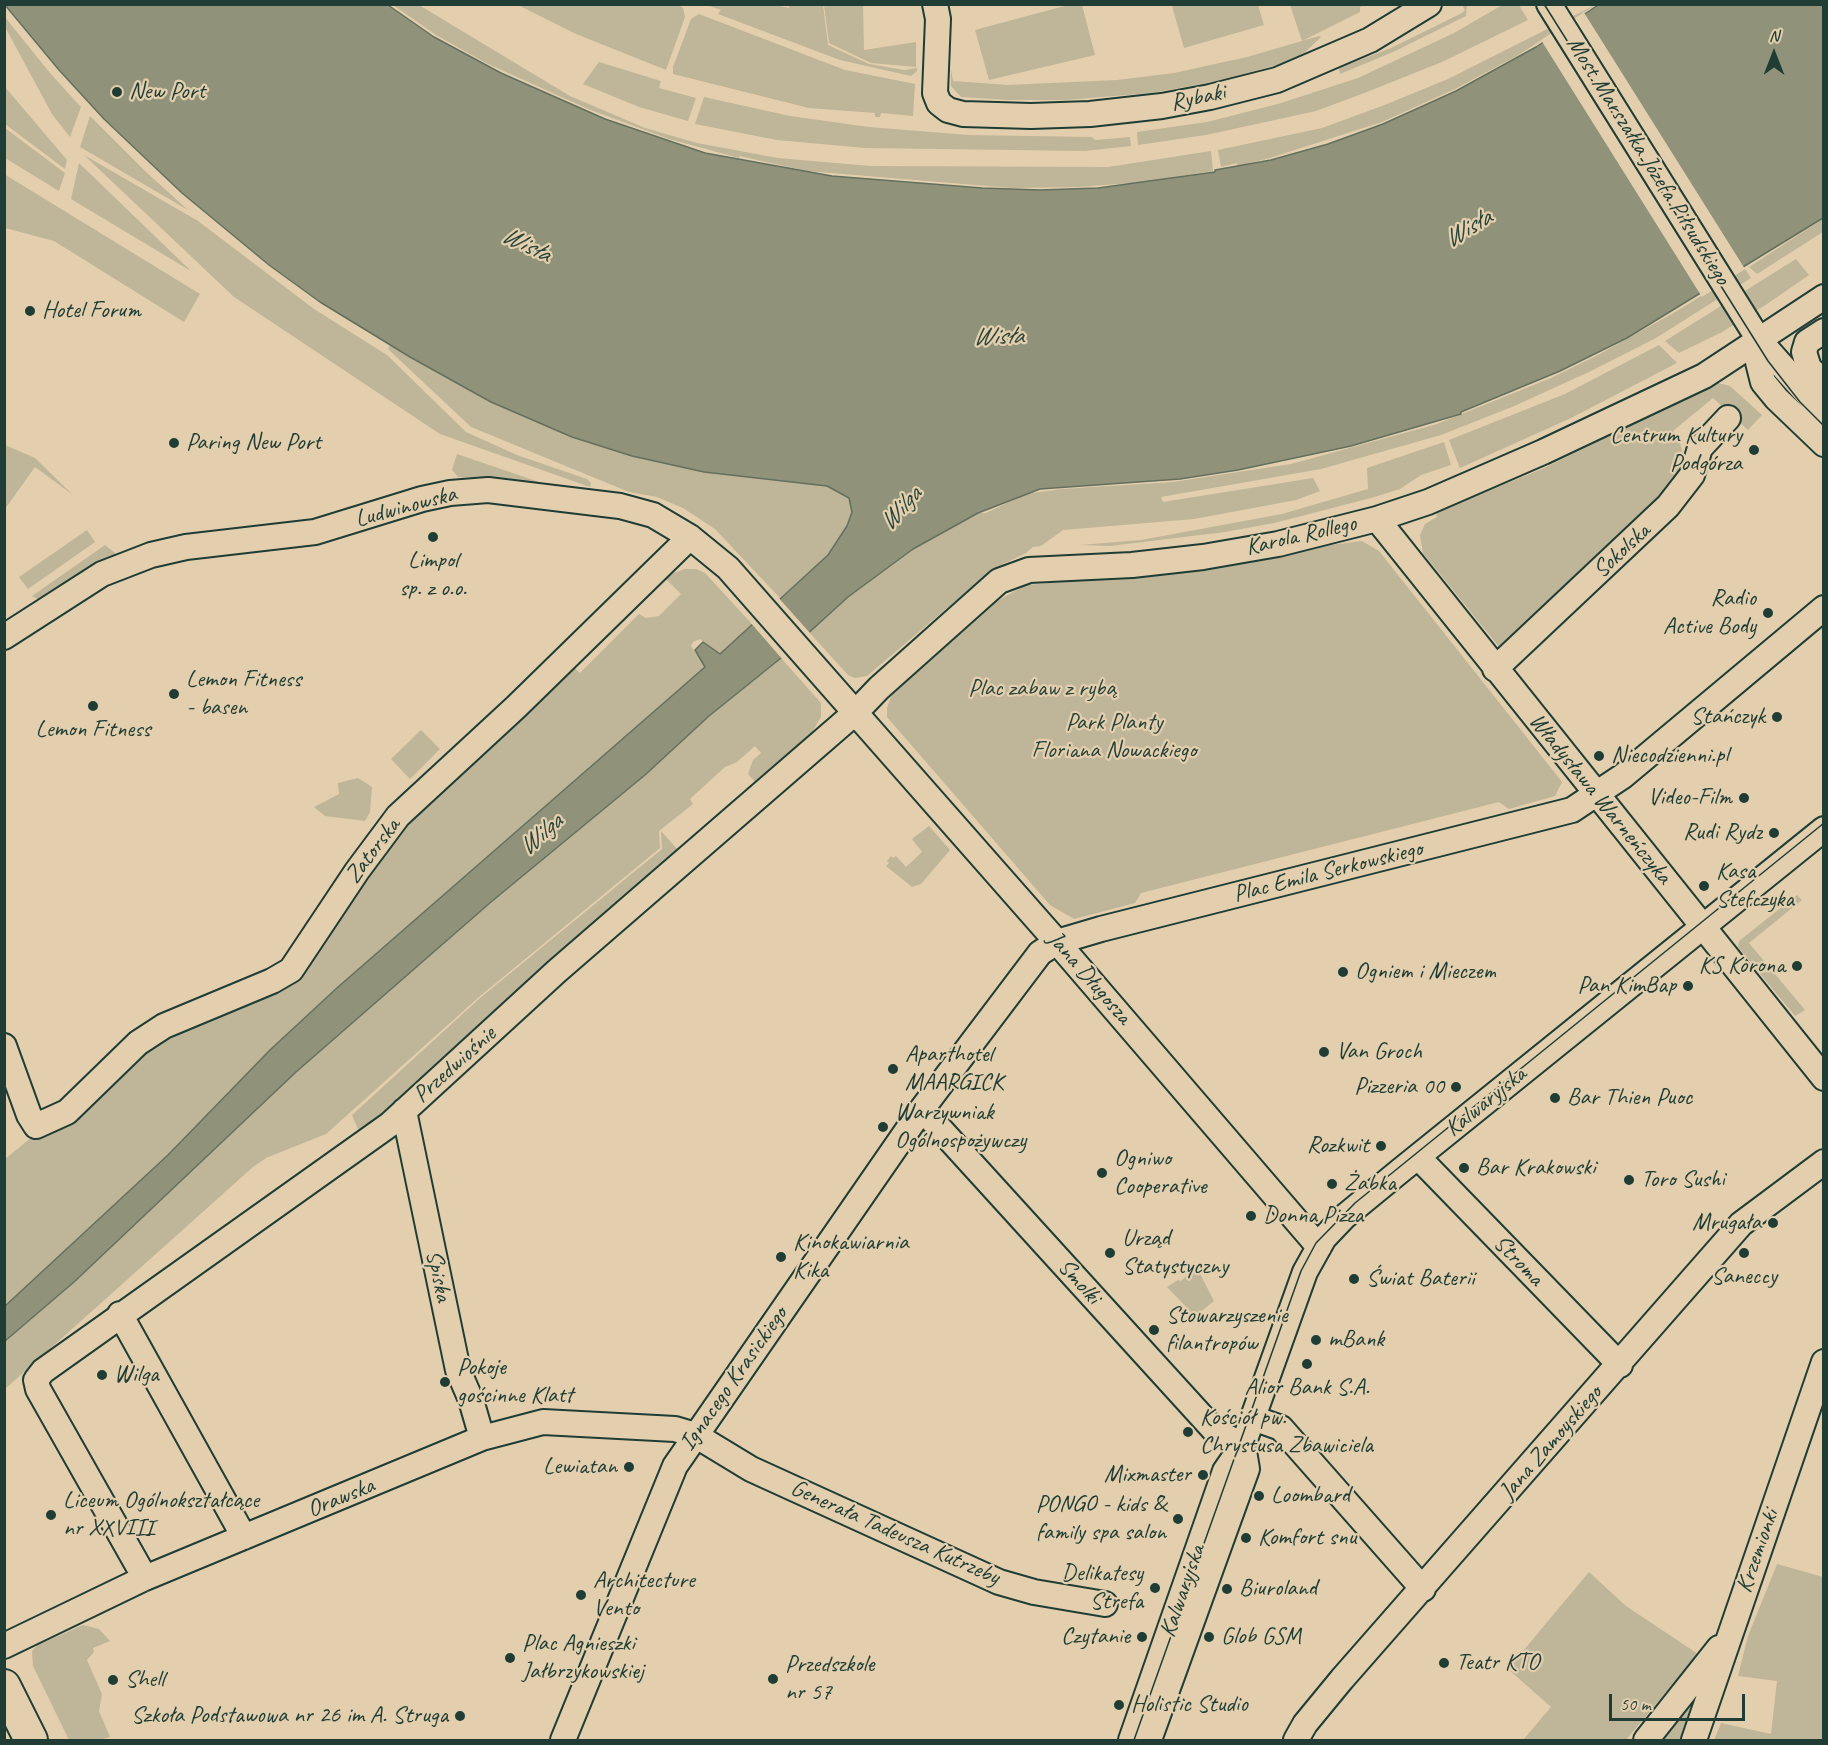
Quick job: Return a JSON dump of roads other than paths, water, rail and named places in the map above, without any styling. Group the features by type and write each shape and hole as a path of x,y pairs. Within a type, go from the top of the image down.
{"main road":[{"path":"4,1686 31,1740"}],"street":[{"name":"Rybaki","path":"935,4 938,19 934,93 939,103 948,110 963,114 1031,116 1090,114 1210,97 1277,80 1370,40 1429,4"},
{"name":"Most Marszałka Józefa Piłsudskiego","path":"1549,4 1759,340 1824,413"},
{"name":"Karola Rollego","path":"856,712 879,688 999,581 1014,574 1029,570 1132,565 1203,557 1278,544 1377,519 1428,502 1543,452 1704,376 1824,297"},
{"path":"1815,337 1804,352 1805,361 1824,382"},
{"path":"1759,340 1758,362 1764,381 1777,399 1824,444"},
{"name":"Sokolska","path":"1495,669 1668,506 1692,475 1700,448 1728,418"},
{"name":"Ludwinowska","path":"4,637 102,574 151,555 186,547 315,532 422,498 488,490 637,508 653,514 690,537 728,568 856,712"},
{"name":"Władysława Warneńczyka","path":"1377,519 1596,796 1824,1078"},
{"name":"Zatorska","path":"4,1046 29,1115 36,1126 67,1112 138,1043 164,1026 272,981 291,970 357,871 398,816 516,707 690,537"},
{"name":"Plac Emila Serkowskiego","path":"1058,942 1572,810 1596,796 1824,608"},
{"name":"Jana Długosza","path":"856,712 1058,942 1319,1247"},
{"name":"Przedwiośnie","path":"145,1578 38,1389 36,1380 42,1371 389,1125 557,971 856,712"},
{"name":"Kalwaryjska","path":"1131,1740 1225,1471 1243,1445 1305,1272 1319,1247 1344,1217 1824,829"},
{"name":"Ignacego Krasickiego","path":"563,1740 675,1466 922,1109 1034,959 1058,942"},
{"name":"Smolki","path":"922,1109 1215,1431 1243,1445"},
{"name":"Spiska","path":"404,1111 458,1370 471,1400 482,1438"},
{"name":"Stroma","path":"1418,1156 1620,1365"},
{"name":"Jana Zamoyskiego","path":"1296,1740 1305,1724 1342,1679 1620,1365 1741,1224 1824,1162"},
{"path":"120,1314 244,1537"},
{"name":"Krzemionki","path":"1694,1740 1824,1362"},
{"path":"1253,1418 1281,1428 1423,1589"},
{"name":"Orawska","path":"4,1646 145,1578 482,1438 543,1422 675,1429 695,1435"},
{"name":"Generała Tadeusza Kutrzeby","path":"695,1435 751,1469 999,1582 1034,1592 1105,1605"},
{"name":"Kalwaryjska","path":"1149,1740 1247,1469 1243,1445"},
{"path":"1646,1740 1728,1638"}],"water":[{"name":"Wisła","path":"5,5 388,5 434,37 501,73 605,119 705,153 832,176 982,188 1040,190 1098,188 1215,172 1215,170 1271,160 1328,144 1383,124 1456,91 1536,47 1598,5 1823,5 1823,218 1627,338 1560,371 1461,412 1461,414 1351,446 1238,470 1180,479 1040,489 978,513 913,549 848,597 781,658 709,716 645,775 491,902 296,1072 74,1282 5,1341 4,1307 168,1155 270,1050 338,987 705,667 695,650 703,642 720,654 828,555 847,526 852,512 849,498 827,486 704,472 632,456 572,437 491,402 410,357 320,302 269,265 182,193 104,119 59,70"}],"tram line":[{"path":"1544,4 1768,361 1800,402 1824,426"},
{"path":"1134,1740 1301,1271 1316,1243 1355,1203 1824,823"}],"place":[{"name":"New Port","path":"117,92"},
{"name":"Hotel Forum","path":"30,311"},
{"name":"Paring New Port","path":"174,443"},
{"name":"Centrum Kultury Podgórza","path":"1754,450"},
{"name":"Limpol sp. z o.o.","path":"433,537"},
{"name":"Radio Active Body","path":"1768,613"},
{"name":"Lemon Fitness - basen","path":"174,694"},
{"name":"Lemon Fitness","path":"93,706"},
{"name":"Stańczyk","path":"1777,717"},
{"name":"Niecodzienni.pl","path":"1599,756"},
{"name":"Video-Film","path":"1744,798"},
{"name":"Rudi Rydz","path":"1774,833"},
{"name":"Kasa Stefczyka","path":"1704,886"},
{"name":"KS Korona","path":"1797,966"},
{"name":"Ogniem i Mieczem","path":"1343,972"},
{"name":"Pan KimBap","path":"1688,986"},
{"name":"Van Groch","path":"1324,1052"},
{"name":"Aparthotel MAARGICK","path":"893,1069"},
{"name":"Pizzeria 00","path":"1456,1087"},
{"name":"Bar Thien Puoc","path":"1555,1098"},
{"name":"Warzywniak Ogólnospożywczy","path":"883,1127"},
{"name":"Rozkwit","path":"1381,1146"},
{"name":"Bar Krakowski","path":"1464,1168"},
{"name":"Ogniwo Cooperative","path":"1102,1173"},
{"name":"Toro Sushi","path":"1629,1180"},
{"name":"Żabka","path":"1332,1184"},
{"name":"Donna Pizza","path":"1251,1216"},
{"name":"Mrugała","path":"1773,1223"},
{"name":"Urząd Statystyczny","path":"1110,1253"},
{"name":"Saneccy","path":"1744,1253"},
{"name":"Kinokawiarnia Kika","path":"781,1257"},
{"name":"Świat Baterii","path":"1354,1279"},
{"name":"Stowarzyszenie filantropów","path":"1154,1330"},
{"name":"mBank","path":"1316,1340"},
{"name":"Alior Bank S.A.","path":"1307,1364"},
{"name":"Wilga","path":"102,1375"},
{"name":"Pokoje gościnne Klatt","path":"445,1382"},
{"name":"Kościół pw. Chrystusa Zbawiciela","path":"1188,1432"},
{"name":"Lewiatan","path":"629,1467"},
{"name":"Mixmaster","path":"1203,1475"},
{"name":"Loombard","path":"1259,1496"},
{"name":"Liceum Ogólnokształcące nr XXVIII","path":"51,1515"},
{"name":"PONGO - kids & family spa salon","path":"1178,1519"},
{"name":"Komfort snu","path":"1246,1538"},
{"name":"Delikatesy Strefa","path":"1155,1588"},
{"name":"Biuroland","path":"1227,1589"},
{"name":"Architecture Vento","path":"581,1595"},
{"name":"Czytanie","path":"1142,1637"},
{"name":"Glob GSM","path":"1209,1637"},
{"name":"Plac Agnieszki Jałbrzykowskiej","path":"510,1658"},
{"name":"Teatr KTO","path":"1444,1663"},
{"name":"Przedszkole nr 57","path":"773,1679"},
{"name":"Shell","path":"113,1680"},
{"name":"Holistic Studio","path":"1119,1705"},
{"name":"Szkoła Podstawowa nr 26 im A. Struga","path":"460,1716"}],"park label":[{"name":"Plac zabaw z rybą","path":"1042,689"},
{"name":"Park Planty Floriana Nowackiego","path":"1114,737"}]}
